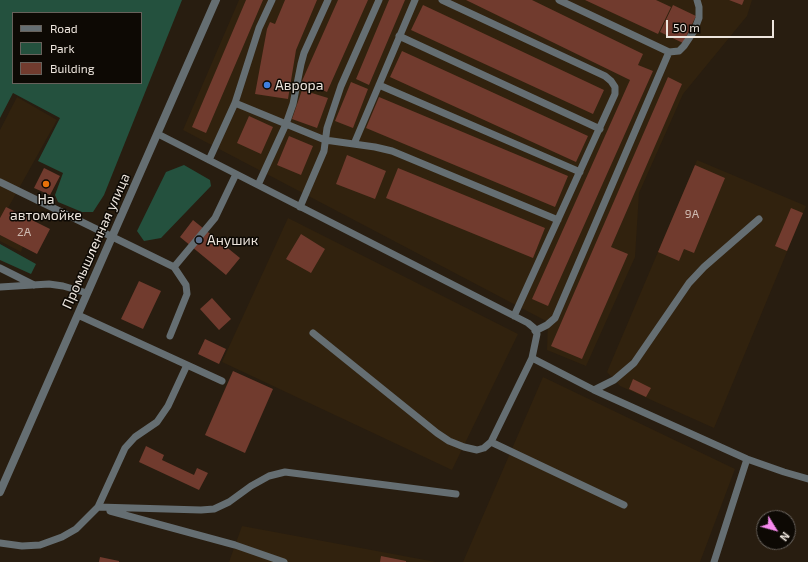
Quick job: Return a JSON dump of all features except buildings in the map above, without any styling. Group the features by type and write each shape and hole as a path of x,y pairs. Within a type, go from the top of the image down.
{"street":[{"name":"Промышленная улица","path":"0,492 216,0"}],"lane":[{"path":"209,160 235,103 259,28 272,0"},
{"path":"258,185 286,124 293,104 304,53 328,0"},
{"path":"300,207 324,151 327,128 342,86 379,0"},
{"path":"354,144 415,0"},
{"path":"442,0 605,76 612,81 615,87 615,94 600,129 514,316"},
{"path":"559,0 669,52 678,51 684,46 694,31 699,18 699,7 697,0"},
{"path":"399,36 600,129"},
{"path":"535,331 547,325 554,318 669,52"},
{"path":"379,86 580,172"},
{"path":"235,103 325,140 375,147 392,152 558,220"},
{"path":"158,134 528,323 534,328 537,334 532,358 492,442 484,448 477,450 449,441 437,433 313,333"},
{"path":"174,267 215,218 236,174"},
{"path":"0,182 174,267 186,285 187,294 170,336"},
{"path":"594,390 614,380 634,363 690,283 704,267 759,219"},
{"path":"0,268 35,285"},
{"path":"0,287 49,284 63,286 87,293"},
{"path":"78,315 222,381"},
{"path":"532,358 594,390 747,459 808,479"},
{"path":"0,543 22,546 40,545 62,537 76,528 98,507 125,448 135,437 157,422 168,406 187,365"},
{"path":"492,442 624,505"},
{"path":"714,562 747,459"},
{"path":"98,507 201,510 214,509 229,502 250,486 269,476 285,472 456,494"},
{"path":"98,507 235,546 284,562"}],"shaded area":[{"path":"239,0 752,0 747,16 683,94 639,193 635,257 586,366 547,350 548,322 183,130"},
{"path":"17,97 57,120 8,208 6,207 0,218 0,130"},
{"path":"697,160 806,206 714,428 620,386 607,372"},
{"path":"288,218 518,334 452,470 222,362"},
{"path":"0,235 23,246 21,252 0,241"},
{"path":"543,377 735,469 700,562 463,562"},
{"path":"242,526 436,562 229,562"}],"green space":[{"path":"0,0 182,0 104,195 93,212 82,212 58,202 55,195 63,173 38,161 60,118 13,93 0,118"},
{"path":"184,165 210,180 211,186 161,238 144,241 137,231 166,172"},
{"path":"0,244 36,264 31,274 0,260"}],"place":[{"name":"Аврора","path":"267,85"},
{"name":"На автомойке","path":"46,184"},
{"name":"Анушик","path":"199,240"}]}
